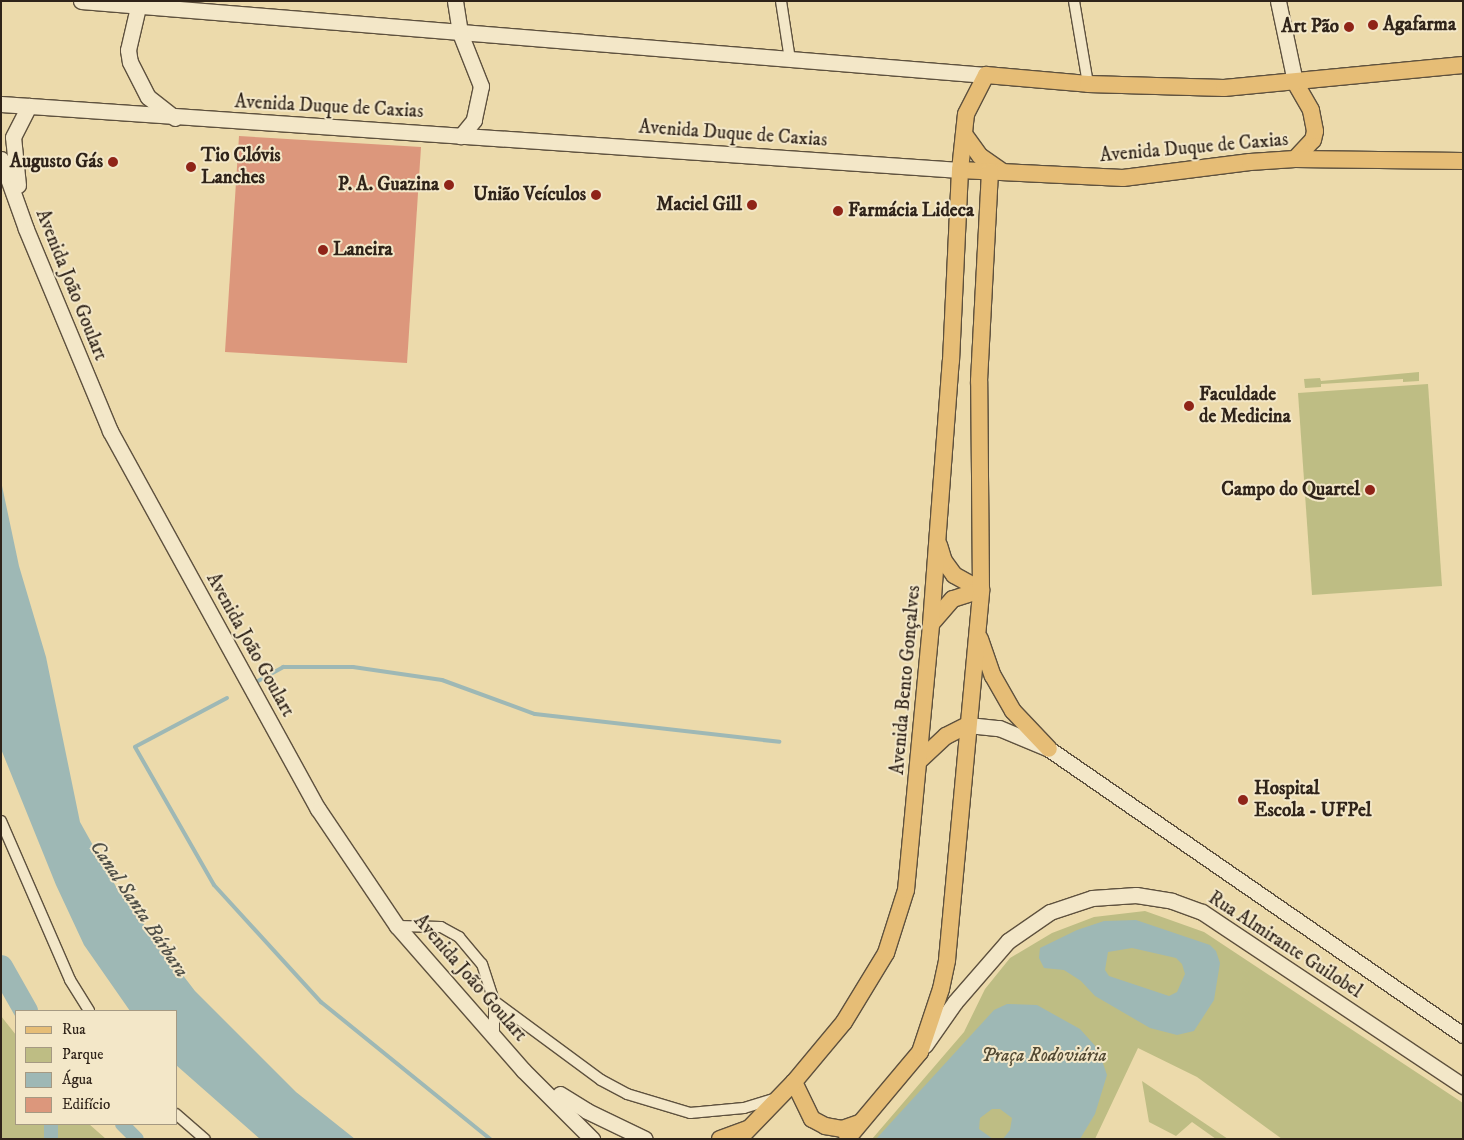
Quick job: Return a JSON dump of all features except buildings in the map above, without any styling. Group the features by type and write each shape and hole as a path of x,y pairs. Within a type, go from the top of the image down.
{"main road":[{"path":"81,1 1088,84 1224,88 1463,65"},
{"path":"455,1 460,33 481,86 474,120 461,136"},
{"path":"1278,1 1296,82 1311,110 1315,131 1312,140 1295,160"},
{"path":"138,7 128,50 130,62 148,97 175,118"},
{"name":"Avenida Bento Gonçalves","path":"744,1133 794,1082 844,1022 866,988 898,921 910,858 931,624 951,361 960,170 970,102 986,75"},
{"name":"Avenida Duque de Caxias","path":"1,104 175,118 960,170 1123,178 1295,160 1463,161"},
{"path":"26,228 13,137 29,106"},
{"path":"847,1139 920,1052 947,960 957,871 981,590 979,381 997,172 980,156 964,134"},
{"path":"1,159 14,195"},
{"path":"1,169 14,195"},
{"path":"1,178 14,195"},
{"name":"Avenida João Goulart","path":"14,195 110,431 318,809 397,926 524,1070 592,1139"},
{"path":"937,540 944,561 954,575 981,590"},
{"path":"931,624 953,599 981,590"},
{"path":"978,633 993,676 1013,711 1049,749"},
{"path":"919,761 946,736 968,725"},
{"name":"Rua Almirante Guilobel","path":"968,725 999,728 1049,749 1463,1035"},
{"name":"Rua Almirante Guilobel","path":"920,1052 955,1002 1008,941 1050,912 1092,898 1136,895 1172,901 1202,912 1463,1086"},
{"name":"Avenida João Goulart","path":"524,1070 587,1111 645,1139"},
{"path":"794,1082 812,1120 842,1129 859,1123"},
{"path":"720,1139 744,1133"}],"street":[{"path":"781,1 790,60"},
{"path":"1074,1 1088,84"},
{"path":"1,822 70,980 89,1010"},
{"path":"397,926 441,927 459,937 482,964 494,1001 494,1035"},
{"path":"494,1001 601,1080 628,1094 690,1112 744,1108 778,1097"},
{"path":"178,1116 205,1139"}],"green space":[{"path":"1419,372 1419,381 1403,382 1403,379 1321,384 1321,387 1305,388 1304,379 1320,378 1321,381"},
{"name":"Campo do Quartel","path":"1428,384 1442,586 1312,595 1298,393"},
{"name":"Praça Rodoviária","path":"1145,911 1204,932 1463,1103 1463,1139 1282,1139 1197,1077 1138,1048 1095,1139 872,1139 964,1032 985,989 1010,958 1052,933 1094,917"},
{"path":"1,1016 15,1034 15,1125 90,1125 106,1139 1,1139"},
{"path":"1142,1081 1228,1139 1216,1139 1192,1122 1176,1136 1149,1122"}],"water":[{"path":"1,481 19,566 46,657 80,822 119,892 195,991 296,1092 355,1139 260,1139 178,1067 178,1010 129,1010 84,945 56,885 1,749"},
{"path":"1136,920 1210,945 1216,951 1220,963 1214,1000 1194,1031 1177,1035 1150,1028 1095,996 1081,981 1064,970 1044,968 1039,958 1040,948 1077,930 1104,921","holes":["1132,948 1176,958 1182,964 1185,974 1177,992 1169,996 1109,976 1105,970 1108,952"]},
{"path":"1007,1004 1037,1005 1080,1029 1098,1049 1107,1075 1095,1114 1080,1139 1003,1139 1010,1130 1012,1118 1000,1109 992,1109 980,1118 979,1129 993,1139 876,1139 994,1010"}],"waterway":[{"path":"258,681 283,667 353,667 442,680 535,714 779,742"},
{"path":"227,698 135,747 214,885 321,1002 490,1139"},
{"path":"1,967 25,1010"},
{"path":"51,1125 51,1139"},
{"path":"123,1125 137,1139"}],"place":[{"name":"Agafarma","path":"1373,25"},
{"name":"Art Pão","path":"1349,27"},
{"name":"Augusto Gás","path":"113,162"},
{"name":"Tio Clóvis Lanches","path":"191,167"},
{"name":"P. A. Guazina","path":"449,185"},
{"name":"União Veículos","path":"596,195"},
{"name":"Maciel Gill","path":"752,205"},
{"name":"Farmácia Lideca","path":"838,211"},
{"name":"Laneira","path":"323,250"},
{"name":"Faculdade de Medicina","path":"1189,406"},
{"name":"Campo do Quartel","path":"1370,490"},
{"name":"Hospital Escola - UFPel","path":"1243,800"}],"water label":[{"name":"Canal Santa Bárbara","path":"139,909"}]}
